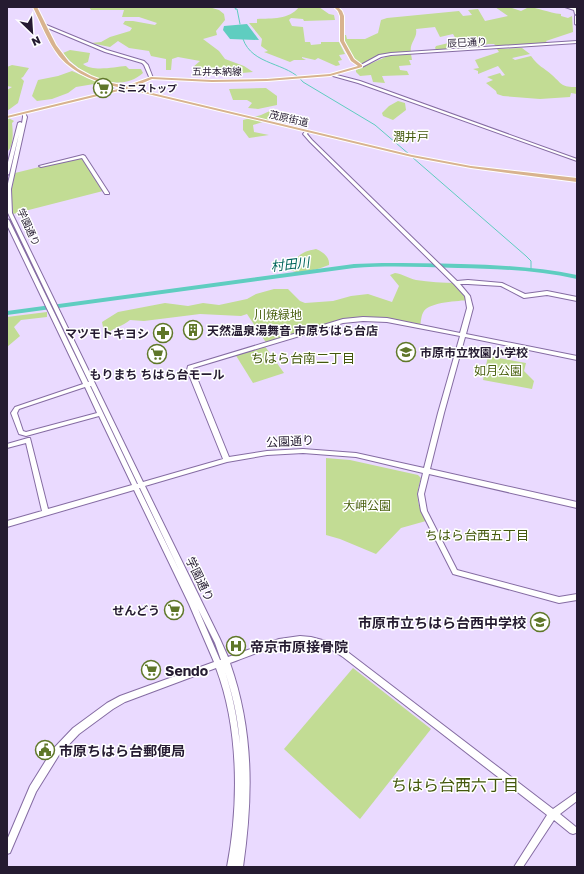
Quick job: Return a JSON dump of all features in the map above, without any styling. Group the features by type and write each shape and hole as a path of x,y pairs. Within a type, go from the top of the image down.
{"main road":[{"name":"茂原街道","path":"35,7 60,56 73,68 93,79 442,162 577,180"},
{"path":"336,7 342,16 342,41 352,60 361,66"},
{"name":"五井本納線","path":"7,117 128,88 151,78 212,81 262,80 334,75 361,66"}],"street":[{"path":"567,7 575,9 577,24"},
{"path":"44,25 106,51 143,62 146,65 151,78"},
{"name":"辰巳通り","path":"361,66 380,56 391,54 577,42"},
{"path":"334,75 359,82 577,160"},
{"path":"7,174 24,114"},
{"name":"学園通り","path":"24,114 25,117 9,189 10,213 52,299 59,320 192,604 222,662 239,711 245,758 245,816 239,867"},
{"path":"307,131 305,134 311,141 447,274 467,296 470,308 421,494 422,505 455,572 559,600 577,597"},
{"path":"41,166 83,156 107,193"},
{"path":"8,168 14,168"},
{"path":"7,220 45,300 59,320"},
{"path":"456,283 468,282 502,285 524,296 547,293 577,299"},
{"path":"227,460 190,370 192,366 343,321 356,319 386,320 577,358"},
{"path":"89,384 17,408 14,413 21,432 26,434 100,414"},
{"name":"学園通り","path":"89,384 100,414 138,486"},
{"path":"7,446 28,440 46,513"},
{"name":"公園通り","path":"7,524 227,460 267,453 303,450 356,455 577,505"},
{"path":"7,850 38,780 56,752 76,730 92,718 123,699 257,649 290,640 311,640 330,645 350,658 573,830"},
{"name":"学園通り","path":"222,662 232,714 238,760 238,817 231,867"},
{"path":"518,867 552,814 577,796"}],"green space":[{"path":"89,7 209,7 219,10 224,14 225,20 216,31 217,35 203,39 219,51 225,59 244,66 253,72 242,73 232,68 212,73 198,73 192,68 200,61 178,57 172,59 171,70 166,70 166,59 151,56 149,51 129,48 118,41 110,47 91,43 101,42 110,37 130,31 132,28 123,24 125,21 155,25 157,23 139,17 122,17 124,10 91,10"},
{"path":"299,7 319,7 329,14 334,15 335,20 304,21 303,19 291,18 289,20 292,26 303,27 305,42 310,42 311,45 321,44 321,42 339,42 345,54 339,55 342,60 338,61 340,65 336,66 318,58 315,60 302,57 306,60 294,60 290,62 264,52 268,51 261,46 262,39 249,23 257,23 257,19 285,16 295,11"},
{"path":"495,7 509,7 521,11 527,8 526,7 530,7 561,14 561,16 568,18 572,16 573,32 546,41 548,44 497,47 494,44 488,44 478,47 476,42 458,42 459,50 437,51 435,48 436,46 457,41 453,34 440,37 435,27 416,29 416,35 411,46 411,52 389,54 363,64 354,59 346,44 344,35 346,35 347,39 365,39 378,33 381,20 387,18 459,11 463,16 472,15 468,10 478,9 485,21 508,16"},
{"path":"522,48 530,54 512,58 515,60 531,56 539,65 563,85 568,87 577,87 577,94 571,93 570,97 540,99 503,96 497,94 496,91 486,83 493,80 487,77 500,73 502,76 505,75 498,66 478,74 478,71 473,69 479,68 475,60 499,52 497,49"},
{"path":"70,50 90,53 88,62 83,64 92,68 126,66 129,69 141,69 143,73 133,79 123,82 100,80 89,75 70,61 63,53"},
{"path":"411,54 412,60 409,60 411,65 399,66 400,70 407,71 409,75 382,76 385,83 373,82 371,75 360,76 356,72 356,70 388,56"},
{"path":"12,65 29,68 21,78 24,81 18,103 7,111 7,90 12,87 7,86 7,67"},
{"path":"72,71 100,83 76,87 68,93 52,99 37,101 32,96 38,80 58,76"},
{"path":"266,88 277,96 277,105 258,109 248,108 252,103 247,100 233,100 229,89"},
{"path":"398,101 405,103 406,110 393,120 383,116 382,113 389,106"},
{"path":"272,110 279,114 275,118 253,125 254,132 269,135 249,138 243,130 243,120"},
{"path":"7,117 14,121 12,123 12,143 7,152"},
{"path":"82,157 103,191 13,214 11,193 15,173"},
{"path":"316,249 326,255 329,265 302,272 292,271 288,268 300,255"},
{"name":"川焼緑地","path":"395,273 416,280 456,283 469,300 445,302 427,308 422,314 420,327 383,320 343,321 267,344 247,314 241,316 200,314 144,321 130,320 108,333 104,332 102,322 118,312 165,303 188,306 203,303 219,305 247,299 256,294 274,289 288,289 300,301 305,303 333,301 351,296 368,294 392,302 399,286 390,275"},
{"path":"47,312 47,317 21,320 14,327 20,336 7,347 7,317"},
{"path":"264,345 284,373 253,383 235,354"},
{"name":"如月公園","path":"488,356 526,363 524,371 534,381 532,389 483,380"},
{"name":"大岬公園","path":"326,458 350,460 418,475 421,478 418,490 418,500 426,521 401,528 376,554 340,539 326,535"},
{"path":"353,668 431,729 360,819 284,749"}],"shaded area":[{"path":"247,24 259,40 230,39 223,30 224,26"}],"waterway":[{"path":"236,7 235,9 237,9 240,24"},
{"path":"243,39 248,48 254,54 289,71 303,82 375,125 410,155"},
{"path":"412,157 526,256 531,261 531,269"},
{"name":"村田川","path":"7,313 368,265 409,264 507,268 535,270 577,277"}],"place":[{"name":"ミニストップ","path":"103,88"},
{"name":"天然温泉湯舞音 市原ちはら台店","path":"193,330"},
{"name":"マツモトキヨシ","path":"163,333"},
{"name":"市原市立牧園小学校","path":"406,352"},
{"name":"もりまち ちはら台モール","path":"157,354"},
{"name":"せんどう","path":"174,610"},
{"name":"市原市立ちはら台西中学校","path":"540,622"},
{"name":"帝京市原接骨院","path":"236,646"},
{"name":"Sendo","path":"151,670"},
{"name":"市原ちはら台郵便局","path":"45,750"}],"district":[{"name":"潤井戸","path":"411,136"},
{"name":"ちはら台南二丁目","path":"303,358"},
{"name":"ちはら台西五丁目","path":"477,535"},
{"name":"ちはら台西六丁目","path":"455,785"}]}
